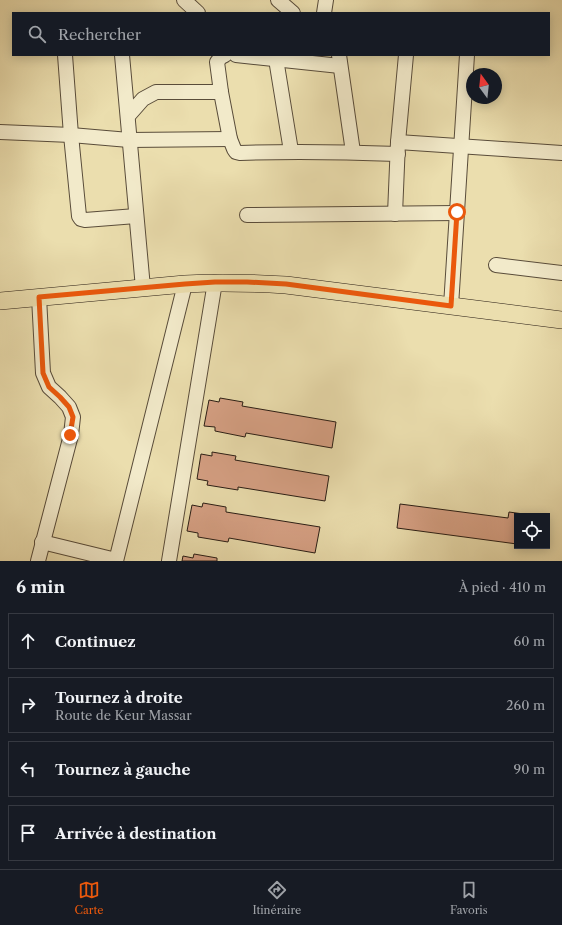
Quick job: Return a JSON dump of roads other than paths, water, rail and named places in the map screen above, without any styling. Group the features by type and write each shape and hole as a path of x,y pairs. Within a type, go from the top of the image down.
{"main road":[{"path":"0,301 215,282 286,284 562,320"}],"street":[{"path":"184,0 197,12"},
{"path":"278,0 292,12"},
{"path":"324,12 326,0"},
{"path":"65,56 79,216 81,219 85,220 136,216"},
{"path":"122,56 143,288"},
{"path":"223,56 217,62 221,92 230,138 234,149 240,154 353,152 398,148 461,146 562,153"},
{"path":"246,56 276,59 339,60 353,152"},
{"path":"395,214 398,148 406,56"},
{"path":"451,306 467,56"},
{"path":"276,59 291,152"},
{"path":"128,116 143,99 156,92 221,92"},
{"path":"0,132 71,135 129,140 230,138"},
{"path":"247,215 457,212"},
{"path":"496,265 562,272"},
{"path":"169,561 215,282"},
{"path":"42,542 116,560 185,284"},
{"path":"38,561 70,435 73,417 69,407 49,387 43,373 39,297"}]}
